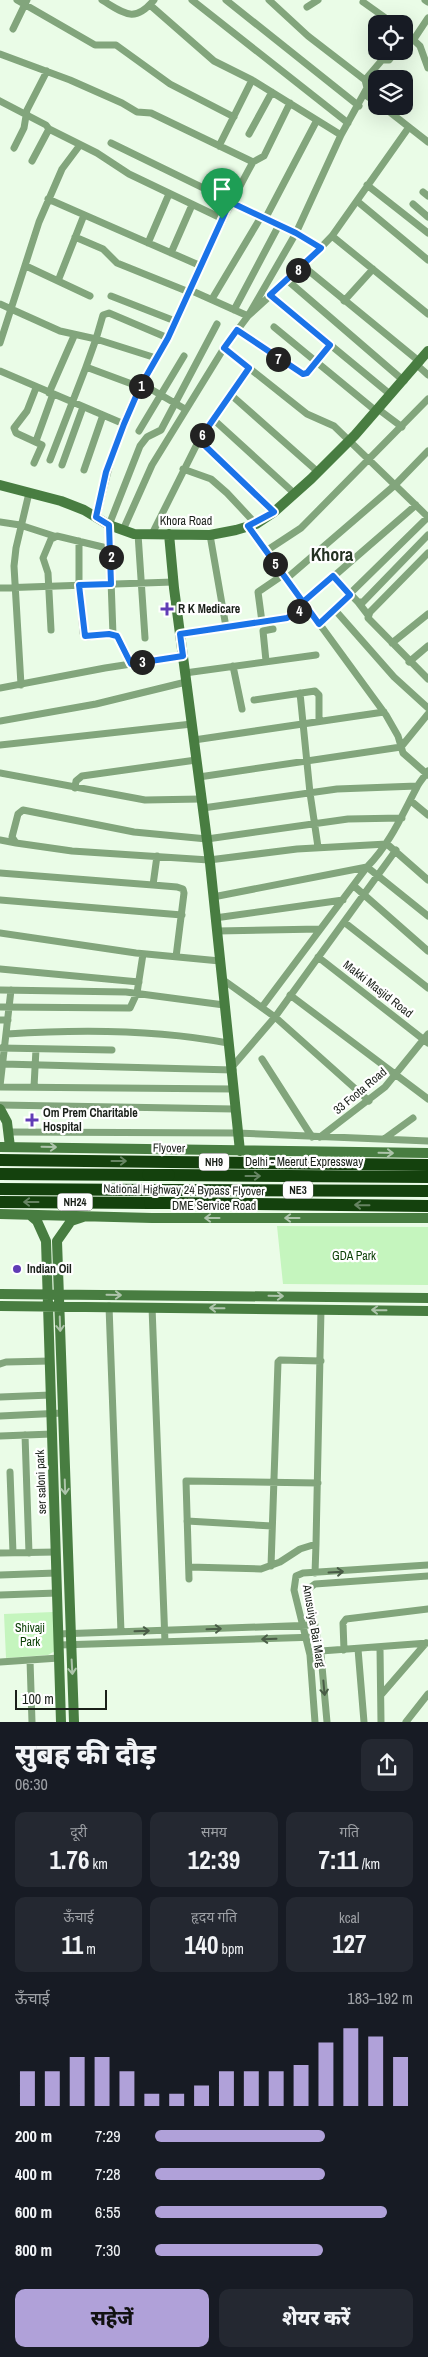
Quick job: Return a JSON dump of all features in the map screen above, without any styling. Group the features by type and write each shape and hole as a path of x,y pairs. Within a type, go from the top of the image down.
{"highway":[{"name":"Flyover","path":"0,1160 428,1165"},
{"name":"Delhi - Meerut Expressway","path":"0,1174 428,1177"},
{"name":"NE3","path":"0,1189 148,1190 169,1196 428,1191"},
{"name":"National Highway 24 Bypass Flyover","path":"0,1202 169,1196 428,1206"}],"street":[{"path":"17,0 26,2 95,45 110,44 123,48 170,84 234,117"},
{"path":"102,0 133,16 139,14 152,2 214,61 252,80 341,135"},
{"path":"192,0 348,123"},
{"path":"226,0 359,106"},
{"path":"123,530 152,464 224,348 248,316 296,233 341,135 359,106 367,86 365,80 308,36 269,0"},
{"path":"307,7 318,0"},
{"path":"13,29 26,2"},
{"path":"363,2 381,15"},
{"path":"413,31 428,18"},
{"path":"413,39 420,46 428,68"},
{"path":"0,54 48,71 122,103 137,112 151,113 253,162"},
{"path":"365,80 382,60"},
{"path":"14,148 24,128 25,115 48,71"},
{"path":"219,146 252,80"},
{"path":"249,134 272,92"},
{"path":"364,94 368,97"},
{"path":"0,101 46,125 49,129 97,153 129,174 222,219"},
{"path":"96,517 106,472 141,386 168,338 230,202 253,162 264,156 290,103"},
{"path":"394,115 428,142"},
{"path":"212,299 263,218 318,120"},
{"path":"248,316 303,266 332,236 409,127"},
{"path":"32,161 49,129"},
{"path":"111,143 296,233 321,248"},
{"path":"0,342 26,266 38,222 62,169 80,145"},
{"path":"368,185 428,233"},
{"path":"148,243 170,194"},
{"path":"48,199 201,266"},
{"path":"357,201 428,260"},
{"path":"413,204 428,216"},
{"path":"171,253 192,205"},
{"path":"58,281 84,215"},
{"path":"234,310 280,226"},
{"path":"332,236 428,314"},
{"path":"75,237 103,249 117,263 212,299 248,316"},
{"path":"26,266 90,296"},
{"path":"303,266 419,364 428,375"},
{"path":"344,301 373,270"},
{"path":"287,280 404,381"},
{"path":"270,295 391,395"},
{"path":"111,296 175,321"},
{"path":"0,304 74,336 96,339 156,358"},
{"path":"50,460 105,314 168,338"},
{"path":"113,635 109,525 140,446 147,437 157,434 161,430 217,324"},
{"path":"274,327 377,410 402,427"},
{"path":"237,330 299,373 307,373 330,345"},
{"path":"36,441 51,394 74,336"},
{"path":"224,348 307,414 334,426 428,517 319,624"},
{"name":"Khora Road","path":"0,485 61,501 109,525 138,534 210,535 252,525 274,512 295,494 350,441 419,364 428,351"},
{"path":"139,431 184,356"},
{"path":"86,367 141,386 185,409"},
{"path":"152,534 199,440 249,368"},
{"path":"0,371 124,424"},
{"path":"34,464 42,448 40,443 16,433 14,428 27,411 36,388"},
{"path":"230,394 318,472"},
{"path":"266,551 301,528 428,399"},
{"path":"62,465 83,407"},
{"path":"84,470 103,415"},
{"path":"213,419 295,494"},
{"path":"199,440 274,512"},
{"path":"262,622 258,592 284,577 395,485 428,451"},
{"path":"183,469 211,480 227,493 252,525 266,551 284,577 384,712 395,730 406,758 427,773 417,786 411,801 387,844 342,900 262,1007"},
{"path":"22,685 16,588 16,548 29,493"},
{"path":"180,634 287,618 416,505"},
{"path":"0,532 1,522 20,525 54,536 111,549"},
{"path":"138,534 145,638"},
{"path":"169,534 173,582 207,840 228,1043 233,1069 236,1133 240,1151"},
{"path":"210,535 226,627"},
{"path":"358,602 363,602 428,535"},
{"path":"51,630 48,568 43,558 54,536"},
{"path":"79,541 79,585 85,636 113,635 120,640 131,664"},
{"path":"368,615 428,554"},
{"path":"333,576 358,602 368,615 370,621 428,679"},
{"path":"0,588 173,582"},
{"path":"334,610 394,677 428,708"},
{"path":"392,643 428,614"},
{"path":"266,661 263,632 273,629"},
{"path":"409,662 428,646"},
{"path":"0,721 96,704 186,677 233,666 316,655"},
{"path":"0,688 183,656"},
{"path":"233,666 242,709"},
{"path":"254,700 318,692 319,722"},
{"path":"300,693 306,760 318,847"},
{"path":"194,740 384,712"},
{"path":"198,776 401,747 428,714"},
{"path":"0,745 83,738 192,724"},
{"path":"75,788 76,781 82,776 196,760"},
{"path":"0,773 145,800 202,804 338,789 417,786"},
{"path":"411,801 428,815"},
{"path":"16,843 12,837 18,814 24,810 134,832 207,840 348,820 402,818"},
{"path":"0,840 72,851 209,860 318,847 387,844 428,880"},
{"path":"233,1069 275,1017 340,924 344,922 396,850"},
{"path":"153,885 157,856"},
{"path":"213,897 368,867 428,916"},
{"path":"0,874 178,886 183,889 184,893 176,957"},
{"path":"354,886 428,951"},
{"path":"0,900 182,915"},
{"path":"215,918 342,900"},
{"path":"344,922 428,988"},
{"path":"217,931 320,930"},
{"path":"0,933 143,954 220,961"},
{"path":"0,1007 126,1008 132,1006 137,993 143,954"},
{"name":"Makki Masjid Road","path":"318,957 427,1039"},
{"path":"0,970 139,982"},
{"path":"222,979 275,1017 368,1101"},
{"path":"0,990 137,993 224,1005"},
{"path":"11,990 0,1086 234,1089"},
{"path":"290,995 428,1100"},
{"path":"0,1020 8,1020"},
{"path":"7,1034 69,1030 121,1031 206,1038 228,1043"},
{"name":"33 Foota Road","path":"320,1137 368,1101 396,1075 427,1039"},
{"path":"3,1048 112,1050"},
{"path":"34,1087 36,1049"},
{"path":"262,1059 312,1137"},
{"path":"3,1064 233,1069"},
{"path":"234,1109 1,1110 9,1132 5,1147 428,1153"},
{"path":"384,1139 413,1118"},
{"path":"9,1132 236,1133 428,1141"},
{"path":"164,1218 166,1150"},
{"name":"DME Service Road","path":"0,1214 164,1218 428,1218"},
{"name":"ser saloni park","path":"30,1215 37,1221 46,1241 52,1294 47,1306 61,1722"},
{"path":"74,1722 59,1306 52,1294 57,1241 71,1221 83,1217"},
{"path":"0,1294 428,1298"},
{"path":"0,1306 428,1311"},
{"path":"109,1306 121,1632"},
{"path":"152,1307 165,1642"},
{"path":"315,1573 321,1309"},
{"path":"271,1566 278,1362 280,1360 321,1361"},
{"path":"0,1364 3,1362 50,1361"},
{"path":"0,1397 51,1395"},
{"path":"0,1416 63,1413"},
{"path":"0,1436 52,1434"},
{"path":"25,1435 29,1553"},
{"path":"10,1472 12,1553"},
{"path":"189,1579 185,1483 188,1480 318,1483"},
{"path":"187,1521 272,1526"},
{"path":"189,1567 261,1569 280,1562 300,1549 316,1544"},
{"path":"0,1553 56,1552"},
{"name":"Anusuiya Bai Marg","path":"315,1722 310,1655 294,1583 296,1576 303,1573 428,1566"},
{"path":"0,1575 56,1573"},
{"name":"Anusuiya Bai Marg","path":"327,1722 321,1652 307,1590 311,1586 428,1576"},
{"path":"0,1594 57,1593"},
{"path":"344,1650 343,1623 346,1619 428,1609"},
{"path":"70,1639 121,1632 315,1625"},
{"path":"58,1639 165,1642 317,1637"},
{"path":"321,1652 427,1643"},
{"path":"381,1695 427,1643"},
{"path":"380,1648 381,1722"},
{"path":"358,1649 364,1722"},
{"path":"0,1662 59,1658"},
{"path":"30,1660 32,1722"},
{"path":"406,1722 428,1694"}],"green space":[{"name":"GDA Park","path":"277,1226 428,1227 428,1285 283,1284"},
{"name":"Shivaji Park","path":"53,1612 55,1651 48,1655 6,1658 4,1614"}],"place":[{"name":"R K Medicare","path":"167,609"},
{"name":"Om Prem Charitable Hospital","path":"32,1120"},
{"name":"Indian Oil","path":"17,1269"}],"district":[{"name":"Khora","path":"332,554"}],"route":[{"path":"230,202 296,233 321,248 270,295 330,345 307,373 303,374 237,330 224,348 249,368 199,440 274,512 256,524 248,526 303,602 333,576 350,595 319,624 306,606 287,618 180,634 183,656 131,664 117,636 109,634 87,637 83,633 79,585 111,584 109,525 96,517 106,472 113,449 140,387 168,338 222,219 230,202"}]}
